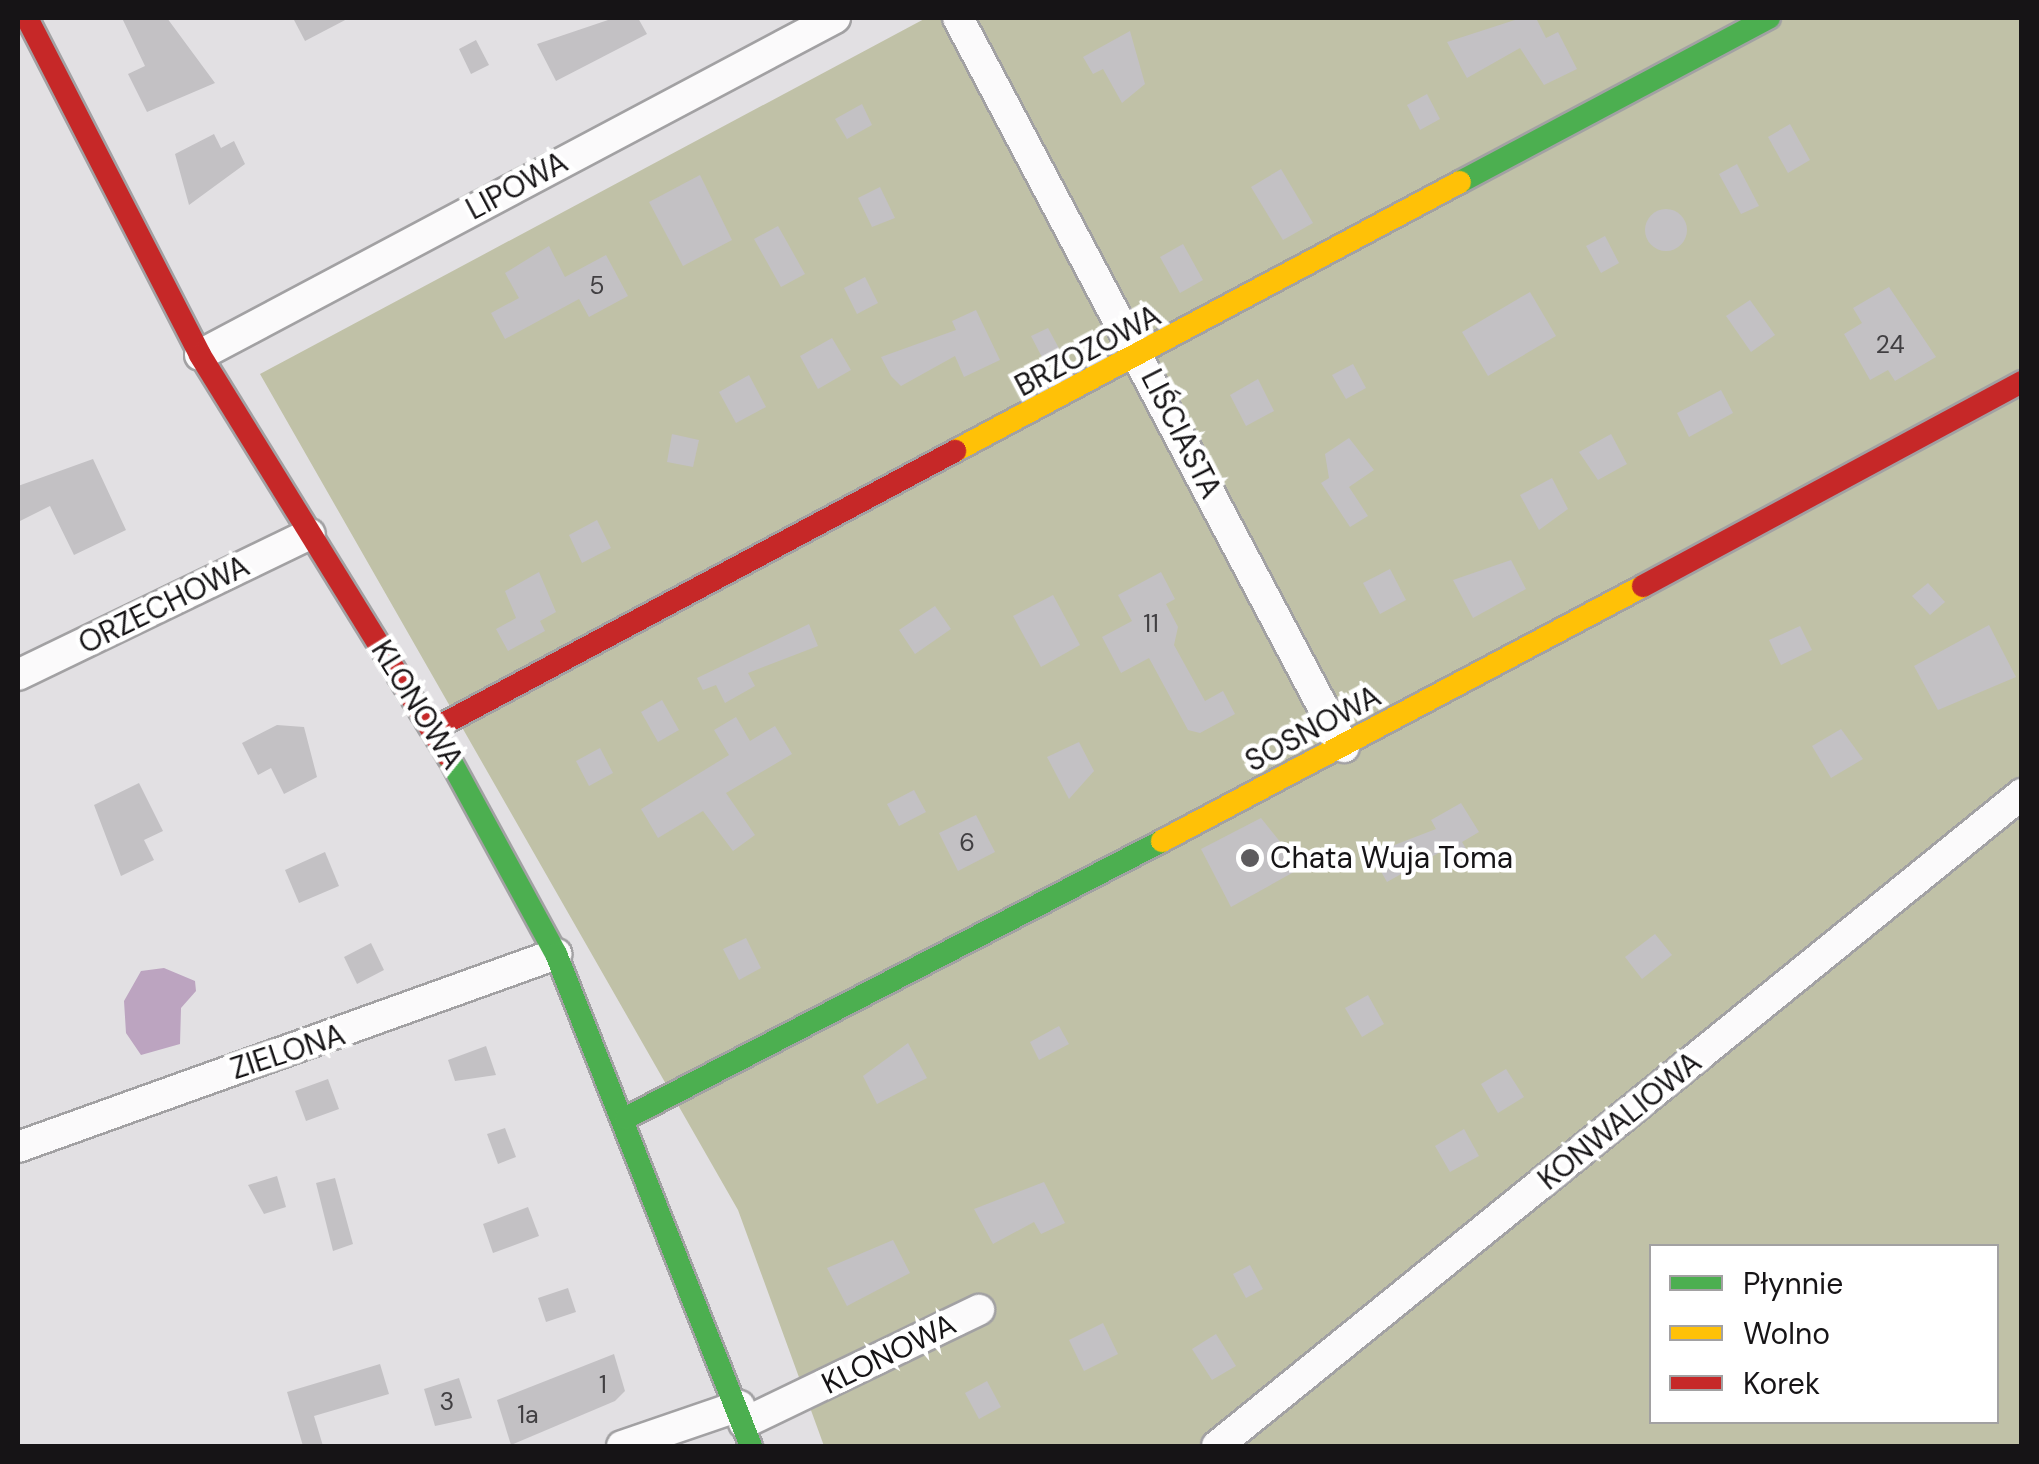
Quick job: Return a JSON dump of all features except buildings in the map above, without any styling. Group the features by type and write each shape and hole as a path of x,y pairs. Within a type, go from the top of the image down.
{"street":[{"name":"KLONOWA","path":"28,18 200,355 432,730 556,954 626,1118 745,1425 979,1310"},
{"name":"LIPOWA","path":"200,355 835,18"},
{"name":"LIŚCIASTA","path":"958,18 1344,748"},
{"name":"BRZOZOWA","path":"432,730 1141,358 1768,18"},
{"name":"SOSNOWA","path":"626,1118 1344,748 2022,382"},
{"name":"ORZECHOWA","path":"18,675 310,534"},
{"name":"KONWALIOWA","path":"1218,1446 2022,794"},
{"name":"ZIELONA","path":"18,1145 556,954"},
{"path":"622,1446 745,1425"}],"green space":[{"path":"926,18 2021,18 2021,1446 824,1446 738,1210 260,374"}],"shaded area":[{"path":"164,968 195,981 196,991 181,1008 180,1044 141,1055 126,1033 124,1001 141,971"}],"traffic: fast":[{"path":"1460,182 1769,18"},
{"path":"448,756 556,954 751,1446"},
{"path":"626,1118 1162,841"}],"traffic: slow":[{"path":"955,451 1460,182"},
{"path":"1162,841 1643,586"}],"traffic: jam":[{"path":"27,18 200,355 448,756"},
{"path":"1643,586 2022,382"},
{"path":"432,730 955,451"}],"place":[{"name":"Chata Wuja Toma","path":"1250,858"}]}
